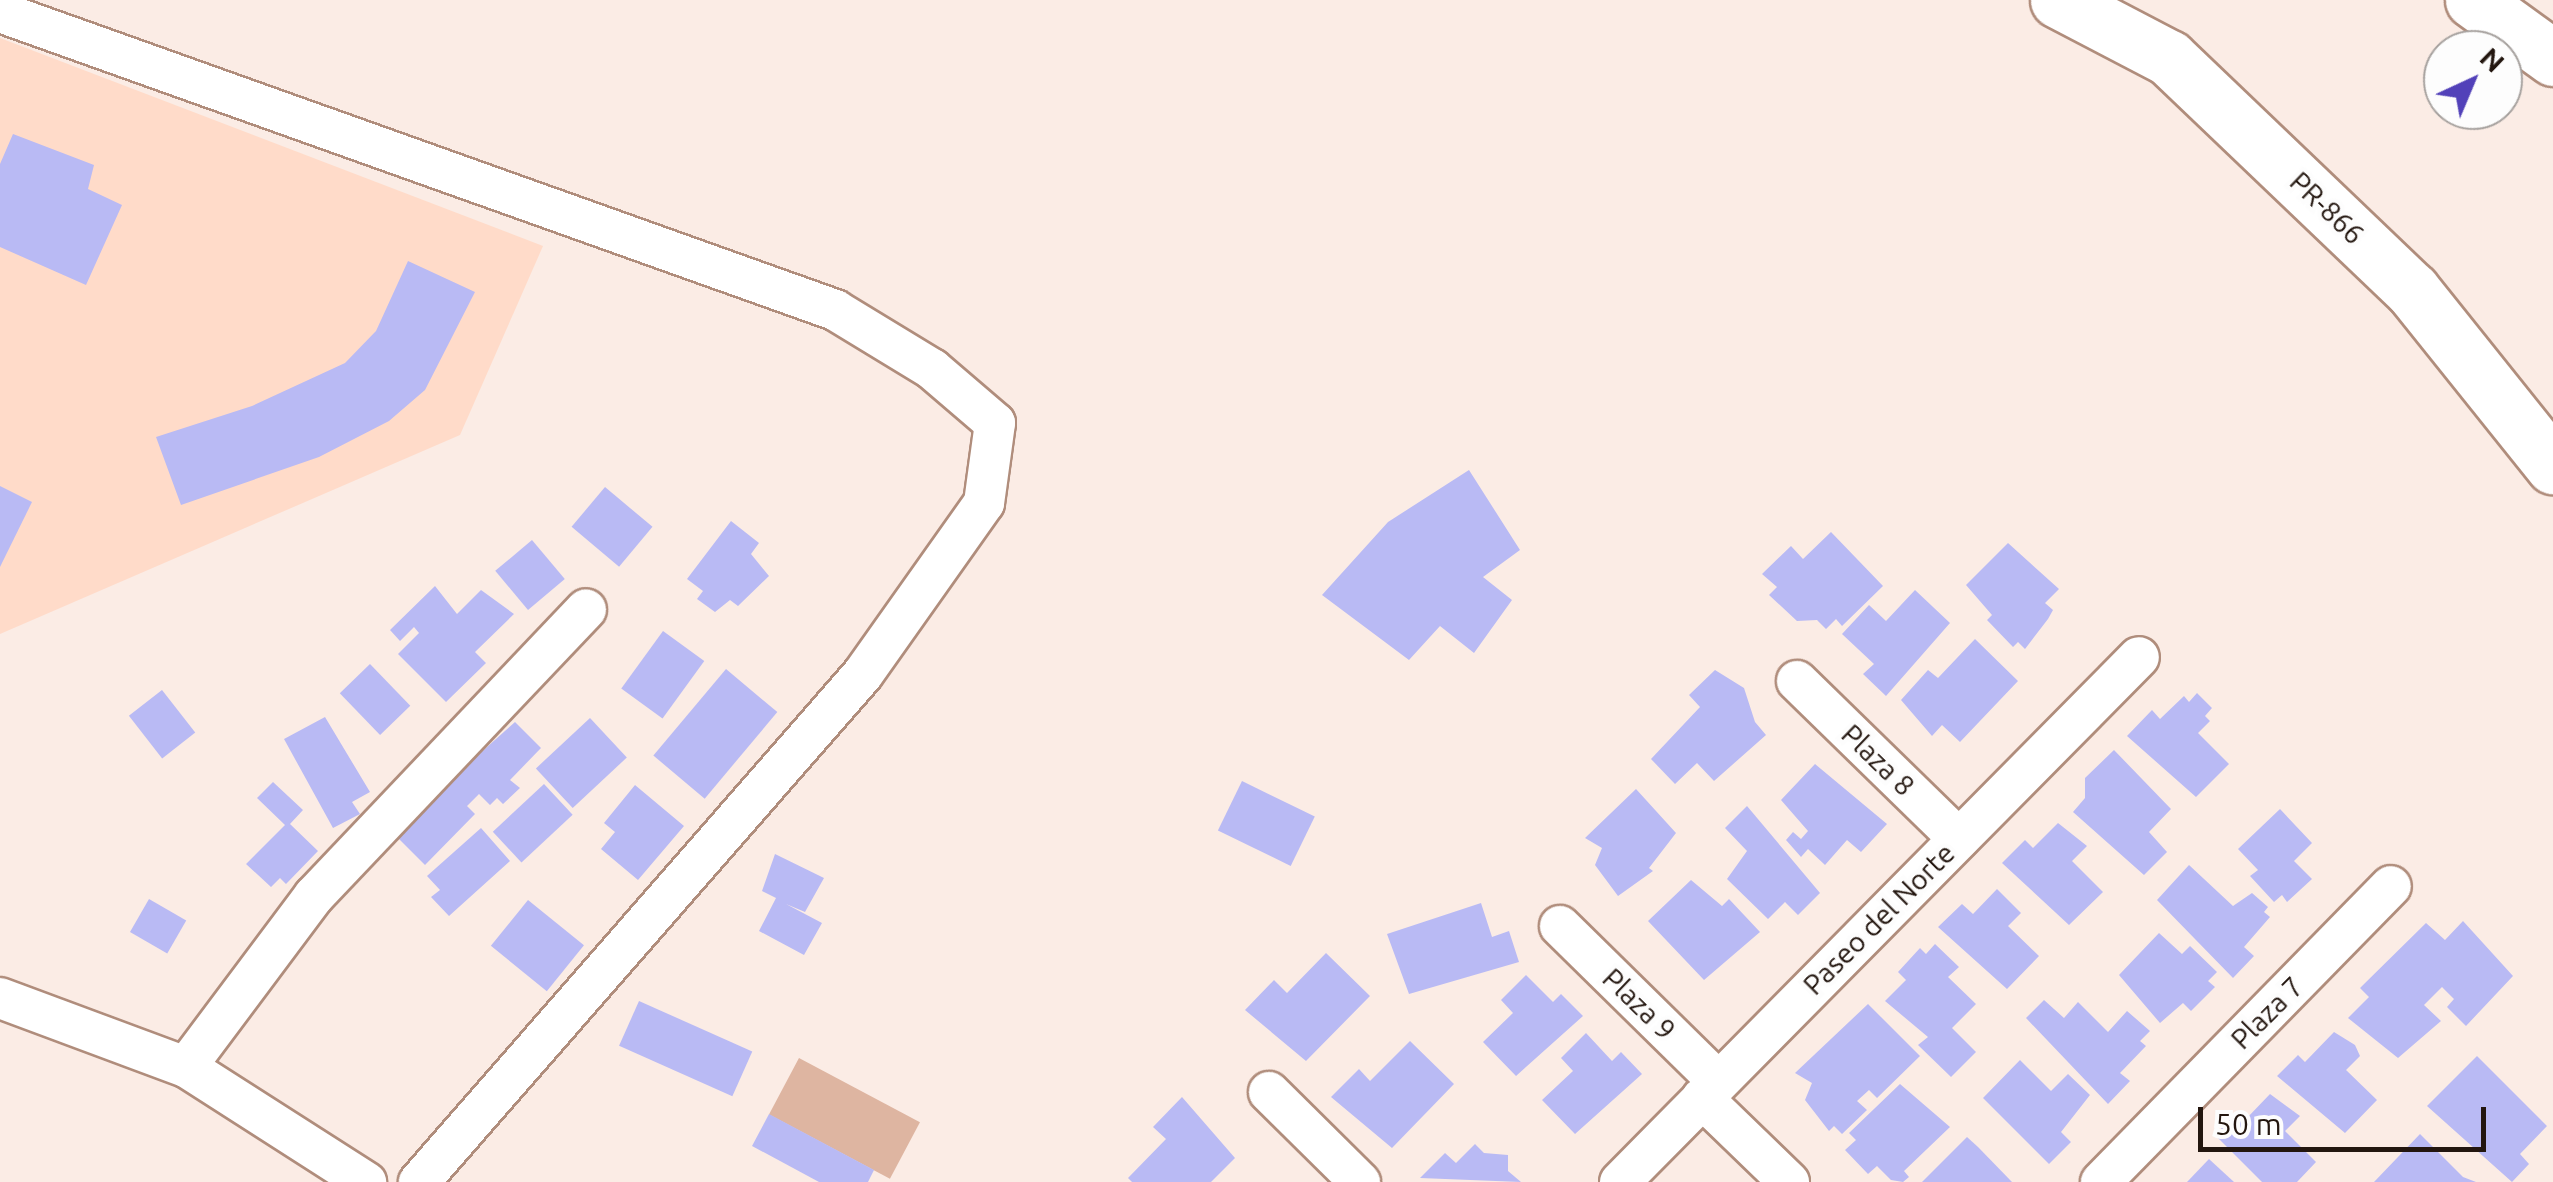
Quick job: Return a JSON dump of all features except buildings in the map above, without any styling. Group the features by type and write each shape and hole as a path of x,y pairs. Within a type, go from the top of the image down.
{"main road":[{"name":"PR-866","path":"2058,0 2169,58 2412,290 2553,466"},
{"path":"2473,0 2553,58"}],"street":[{"path":"0,12 835,310 932,369 995,422 984,503 863,674 419,1182"},
{"path":"186,1067 314,896 586,609"},
{"name":"Paseo del Norte","path":"1620,1182 2138,658"},
{"name":"Plaza 8","path":"1797,681 1958,839"},
{"name":"Plaza 7","path":"2100,1182 2391,886"},
{"name":"Plaza 9","path":"1560,926 1788,1182"},
{"path":"0,998 186,1067 366,1182"},
{"path":"1269,1092 1360,1182"}],"shaded area":[{"path":"0,38 543,246 460,435 0,634"},
{"path":"799,1058 920,1122 890,1179 769,1115"}]}
